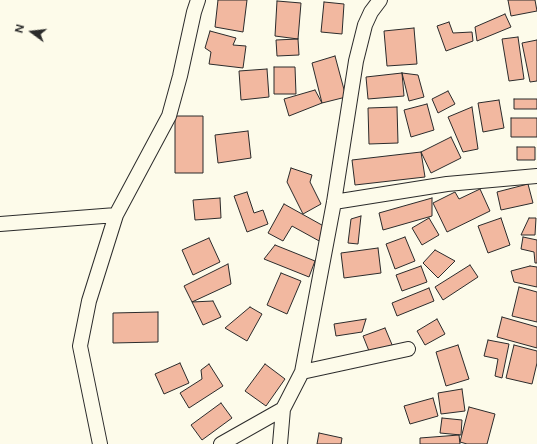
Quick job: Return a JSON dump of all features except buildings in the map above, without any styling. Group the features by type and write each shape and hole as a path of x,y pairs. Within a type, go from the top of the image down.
{"street":[{"path":"100,444 80,346 89,301 116,215 169,116 198,0"},
{"path":"280,444 284,409 302,372 334,202 358,54 365,25 371,12 380,0"},
{"path":"334,202 447,184 537,176"},
{"path":"0,224 116,215"},
{"path":"302,372 408,349"},
{"path":"221,444 284,409"}]}
